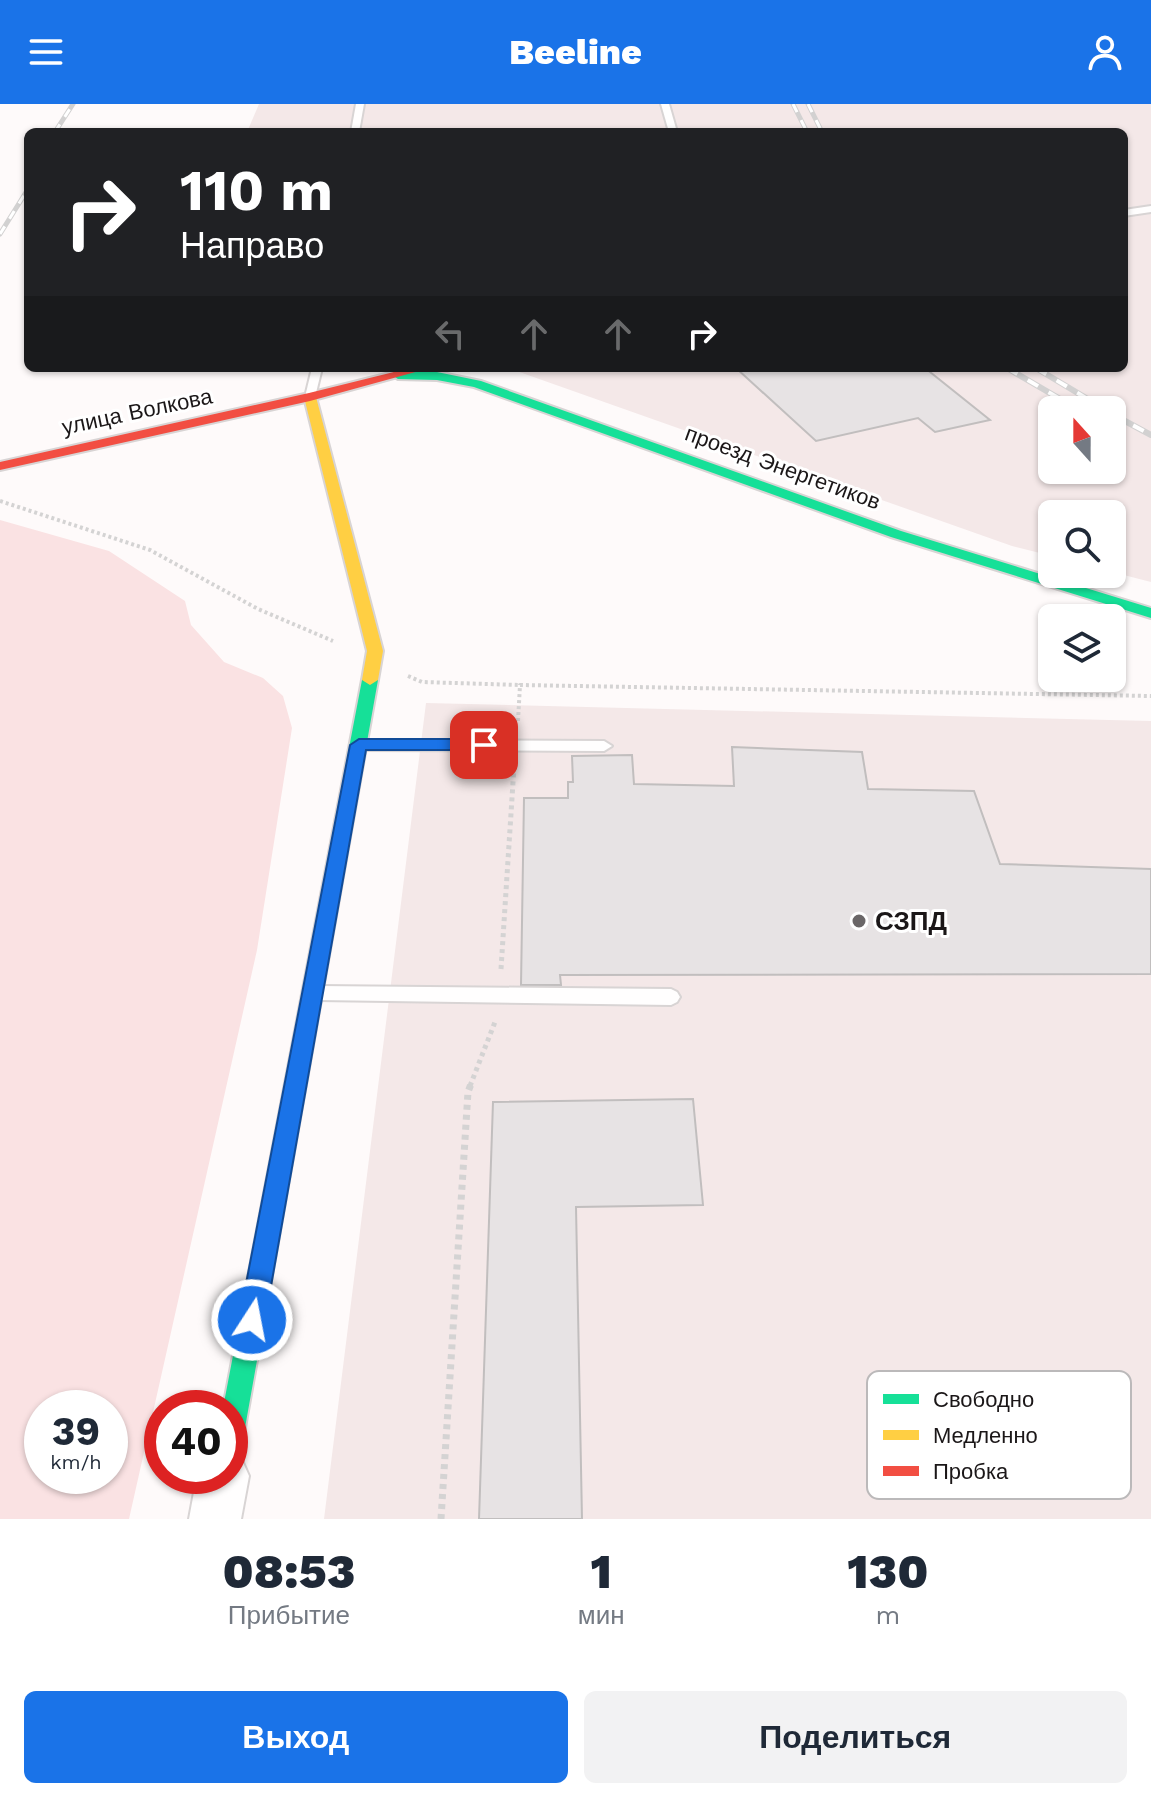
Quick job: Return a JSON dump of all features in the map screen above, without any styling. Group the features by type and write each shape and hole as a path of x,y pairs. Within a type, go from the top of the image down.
{"street":[{"name":"улица Волкова","path":"0,466 409,372"},
{"name":"проезд Энергетиков","path":"398,375 437,376 477,384 905,536 1062,588 1151,613"},
{"path":"239,1390 375,651 310,397"},
{"path":"215,1519 220,1494"}],"lane":[{"path":"356,128 360,104"},
{"path":"665,104 672,128"},
{"path":"1128,212 1151,209"},
{"path":"310,397 316,372"},
{"path":"359,745 604,746"},
{"path":"313,993 671,997"}],"path":[{"path":"0,501 150,550 258,609 422,682 1151,696"},
{"path":"441,1519 468,1092 498,1015 520,685"}],"shaded area":[{"path":"259,104 1151,104 1151,582 1126,576 1126,500 1038,500 1038,552 1012,546 519,372 1128,372 1128,128 249,128"},
{"path":"0,520 109,551 185,601 191,625 224,662 263,678 283,696 292,728 257,950 158,1390 144,1390 144,1452 129,1519 0,1519"},
{"path":"426,703 1151,721 1151,1519 324,1519"}],"building":[{"path":"740,372 930,372 990,420 935,432 918,418 816,441"},
{"name":"СЗПД","path":"732,747 862,752 868,789 974,791 1000,864 1151,869 1151,974 560,975 561,985 521,985 524,798 568,798 568,782 573,782 572,756 632,755 634,784 734,786"},
{"path":"693,1099 703,1205 576,1207 582,1519 479,1519 493,1102"}],"railway":[{"path":"58,128 73,104"},
{"path":"793,104 805,128"},
{"path":"808,104 820,128"},
{"path":"0,234 24,195"},
{"path":"1014,372 1055,396"},
{"path":"1043,372 1083,396"},
{"path":"1126,422 1151,435"}],"traffic: fast":[{"path":"398,375 437,376 477,384 896,534 1151,613"},
{"path":"239,1390 370,680"}],"traffic: slow":[{"path":"310,397 375,651 370,680"}],"traffic: jam":[{"path":"0,466 408,372"}],"place":[{"name":"СЗПД","path":"859,921"}],"route":[{"path":"252,1320 359,745 484,745"}]}
